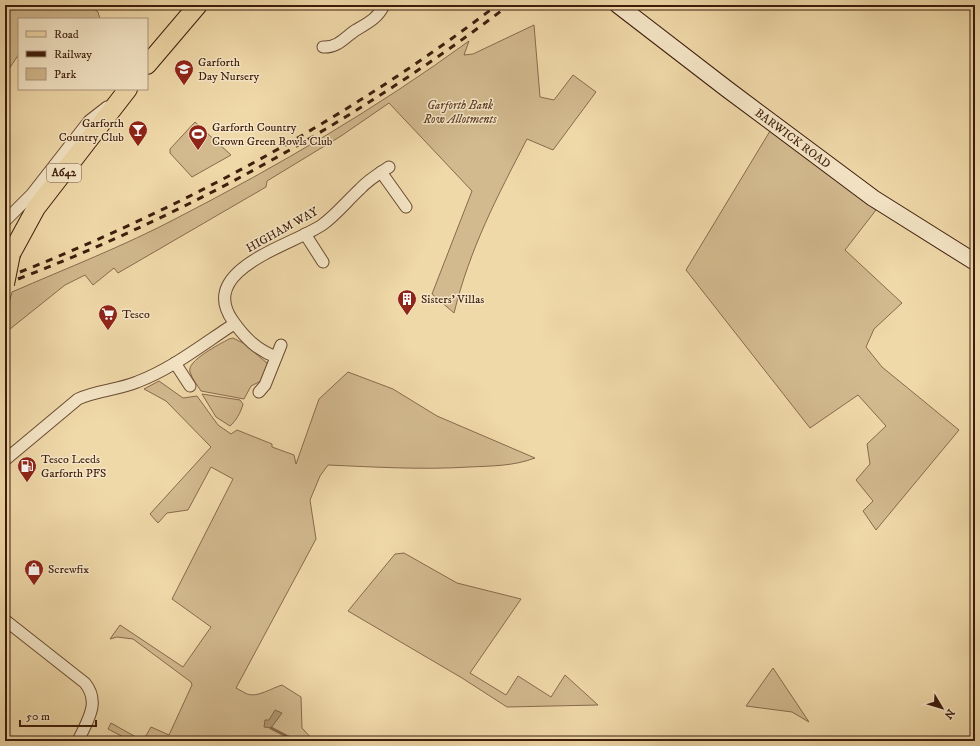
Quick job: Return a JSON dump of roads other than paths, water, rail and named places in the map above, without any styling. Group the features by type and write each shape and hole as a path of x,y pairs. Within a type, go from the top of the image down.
{"main road":[{"path":"148,64 198,5"},
{"name":"A642","path":"5,284 11,254 36,208 125,92"}],"street":[{"path":"323,47 329,47 340,43 375,18 384,5"},
{"name":"BARWICK ROAD","path":"618,5 721,85 873,198 975,262"},
{"path":"5,221 37,188 90,121 125,92"},
{"name":"HIGHAM WAY","path":"276,358 257,349 234,324 228,315 225,300 228,286 235,274 252,261 323,224 369,180 385,170 406,206"},
{"path":"305,234 323,262"},
{"path":"5,460 78,399 90,394 138,382 175,363 234,324"},
{"path":"259,392 265,385 281,346"},
{"path":"175,363 190,386"},
{"path":"5,620 85,683 91,690 94,698 93,706 78,741"}],"waterway":[{"path":"271,728 296,741"}],"railway":[{"path":"20,272 145,218 268,155 327,121 385,84 442,46 497,5"},
{"path":"5,284 138,228 203,197 267,163 329,127 391,88 451,48 509,5"}],"place":[{"name":"Garforth Day Nursery","path":"184,86"},
{"name":"Garforth Country Club","path":"138,147"},
{"name":"Garforth Country Crown Green Bowls Club","path":"198,151"},
{"name":"Sisters' Villas","path":"407,316"},
{"name":"Tesco","path":"108,331"},
{"name":"Tesco Leeds Garforth PFS","path":"27,483"},
{"name":"Screwfix","path":"34,586"}],"park label":[{"name":"Garforth Bank Row Allotments","path":"460,112"}]}
